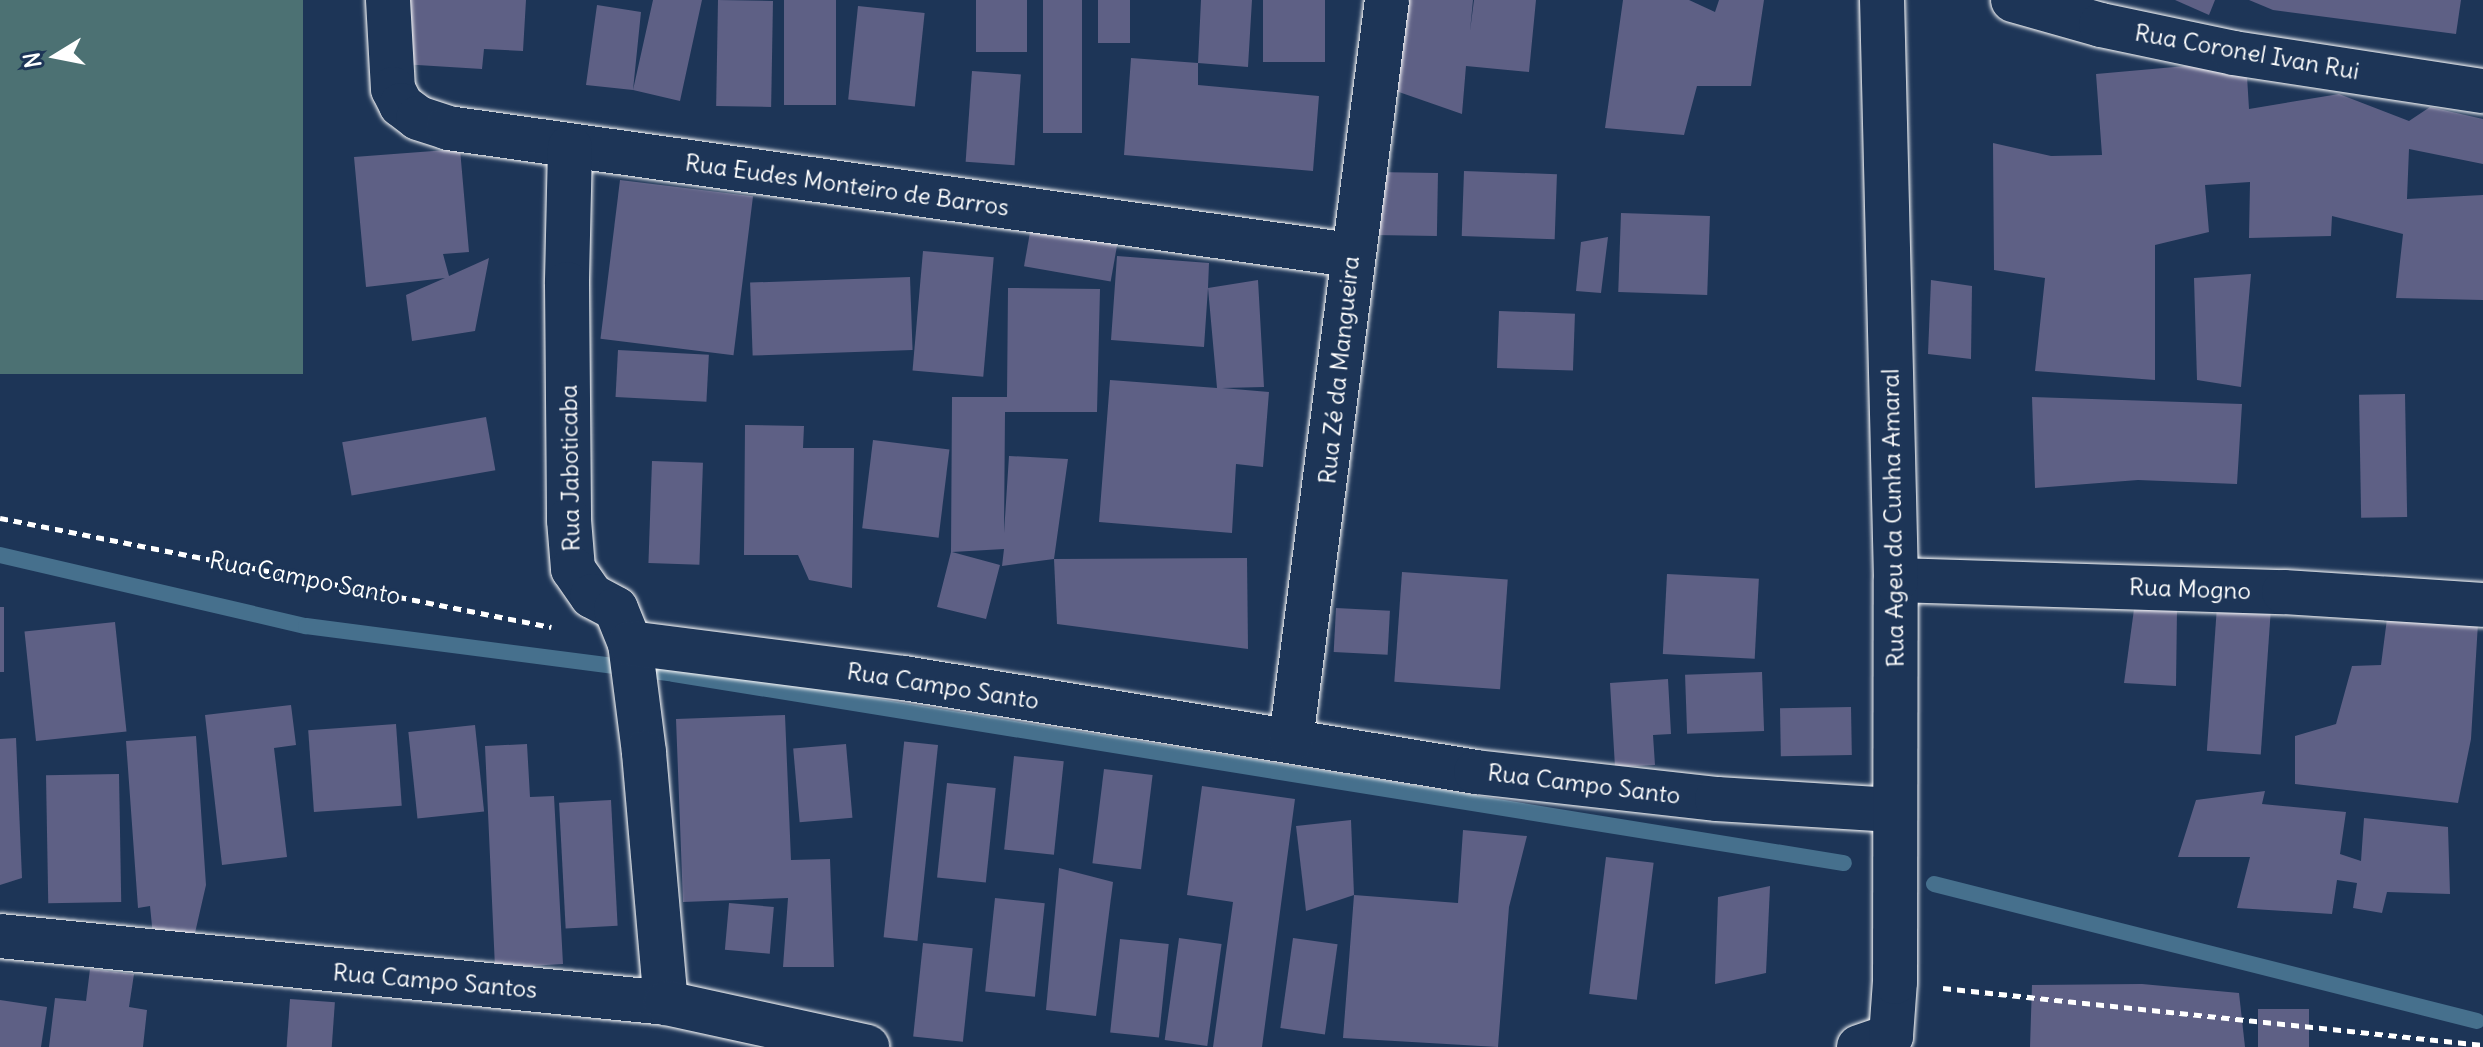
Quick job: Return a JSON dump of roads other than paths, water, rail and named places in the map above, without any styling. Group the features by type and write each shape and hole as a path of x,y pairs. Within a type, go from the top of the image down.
{"street":[{"name":"Rua Eudes Monteiro de Barros","path":"388,0 388,54 393,89 401,105 418,118 448,128 1351,255"},
{"name":"Rua Zé da Mangueira","path":"1291,740 1326,491 1351,255 1387,0"},
{"name":"Rua Ageu da Cunha Amaral","path":"1882,0 1896,580 1893,810 1895,982 1885,1043"},
{"name":"Rua Coronel Ivan Rui","path":"2013,0 2101,25 2234,53 2483,91"},
{"name":"Rua Jaboticaba","path":"570,147 567,284 569,520 573,569 592,596 616,609 630,643 666,1003"},
{"name":"Rua Mogno","path":"1896,580 2284,592 2483,605"},
{"name":"Rua Campo Santo","path":"630,643 904,678 1476,772 1717,799 1893,810"},
{"name":"Rua Campo Santos","path":"0,936 666,1003 867,1047"}],"waterway":[{"path":"0,555 306,626 674,674 1844,863"},
{"path":"1934,884 2477,1021"}]}
